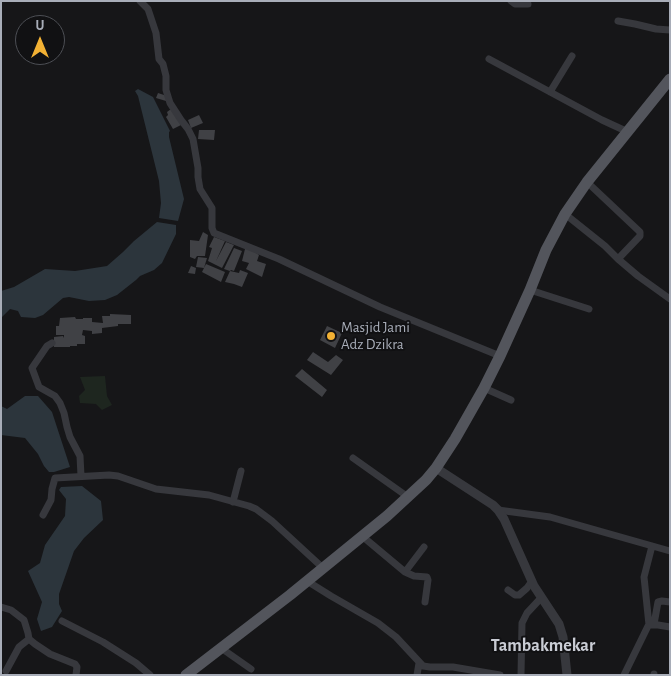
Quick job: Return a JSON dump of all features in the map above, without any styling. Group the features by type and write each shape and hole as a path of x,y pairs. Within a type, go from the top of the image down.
{"main road":[{"path":"186,675 362,536 408,497 436,468 484,388 530,290 546,250 565,214 586,182 670,80"}],"street":[{"path":"140,1 148,9 156,33 159,58 163,64 166,76 166,90 170,103 193,139 198,168 198,184 212,208 212,228 214,232 279,259 380,306 500,356"},
{"path":"510,1 515,4 528,4"},
{"path":"618,21 670,30"},
{"path":"550,92 572,56"},
{"path":"489,59 628,132"},
{"path":"586,182 640,232 640,236 618,259"},
{"path":"565,214 605,246 638,276 670,299"},
{"path":"530,290 589,309"},
{"path":"52,343 47,346 32,368 39,387 55,396 60,403 66,427 80,456 78,476"},
{"path":"484,388 511,400"},
{"path":"353,458 408,497"},
{"path":"436,468 492,505 504,519 532,581 559,624 567,675"},
{"path":"233,502 241,471"},
{"path":"43,515 51,500 55,478 118,476 160,490 203,494 249,506 261,513 294,540 323,568"},
{"path":"498,510 550,517 670,552"},
{"path":"362,536 405,572 414,576 426,576 428,578 425,602"},
{"path":"651,625 644,577 652,546"},
{"path":"405,572 424,547"},
{"path":"307,581 378,623 405,645 419,663 425,667 454,667 500,675"},
{"path":"508,590 515,596 518,595 532,581"},
{"path":"521,675 522,623 527,613 542,598"},
{"path":"624,675 651,625 658,602 670,602"},
{"path":"1,607 11,610 24,620 29,639 35,644 50,654 75,664 77,668 76,675"},
{"path":"62,621 103,642 136,663 150,675"},
{"path":"651,625 670,627"},
{"path":"6,671 19,647 29,639"},
{"path":"220,648 251,669"},
{"path":"417,675 419,663"}],"shaded area":[{"path":"138,89 153,97 170,131 169,137 184,199 178,221 159,218 161,203 159,181 138,96 135,91"},
{"path":"157,222 176,225 176,234 162,263 154,270 140,276 117,295 105,300 89,301 69,297 63,298 43,315 35,318 21,317 18,311 10,309 1,318 1,291 14,287 45,269 75,271 107,266"},
{"path":"105,376 107,396 112,405 102,410 96,404 80,403 79,396 85,390 80,377"},
{"path":"25,396 38,396 52,412 70,467 49,472 25,438 1,435 1,406 7,409"},
{"path":"82,486 101,501 103,520 84,538 74,551 59,594 59,604 62,611 52,627 41,631 37,619 42,602 28,571 40,563 45,545 65,516 66,499 59,490 61,487"}],"building":[{"path":"158,93 167,96 166,101 156,98"},
{"path":"171,109 181,125 173,129 166,117 168,115 167,112"},
{"path":"199,115 203,123 191,128 188,120"},
{"path":"199,130 215,130 214,140 198,139"},
{"path":"203,232 208,235 205,256 197,256 195,259 190,257 190,240 199,241"},
{"path":"214,237 225,241 216,261 226,242 234,245 222,268 208,261 212,248 209,247"},
{"path":"234,248 242,251 234,271 230,271 224,269"},
{"path":"245,249 251,249 259,255 257,261 266,264 262,277 246,269 249,263 242,261"},
{"path":"198,257 207,258 204,268 196,267"},
{"path":"206,264 225,272 221,282 202,272"},
{"path":"191,266 196,268 195,274 188,273"},
{"path":"240,270 248,273 242,287 225,282 230,271 239,273"},
{"path":"110,314 131,315 131,324 118,324 118,326 102,328 102,333 92,334 92,331 83,330 82,335 85,336 85,344 77,344 77,346 70,347 54,347 54,337 63,336 64,338 64,335 56,335 56,326 59,326 60,318 92,318 92,322 103,323 102,316 110,316"},
{"path":"327,326 342,333 335,348 320,340"},
{"path":"313,352 328,362 336,355 343,360 331,375 307,360"},
{"path":"302,369 327,390 322,397 295,376"}],"place":[{"name":"Masjid Jami Adz Dzikra","path":"331,336"}],"district":[{"name":"Tambakmekar","path":"543,646"}]}
